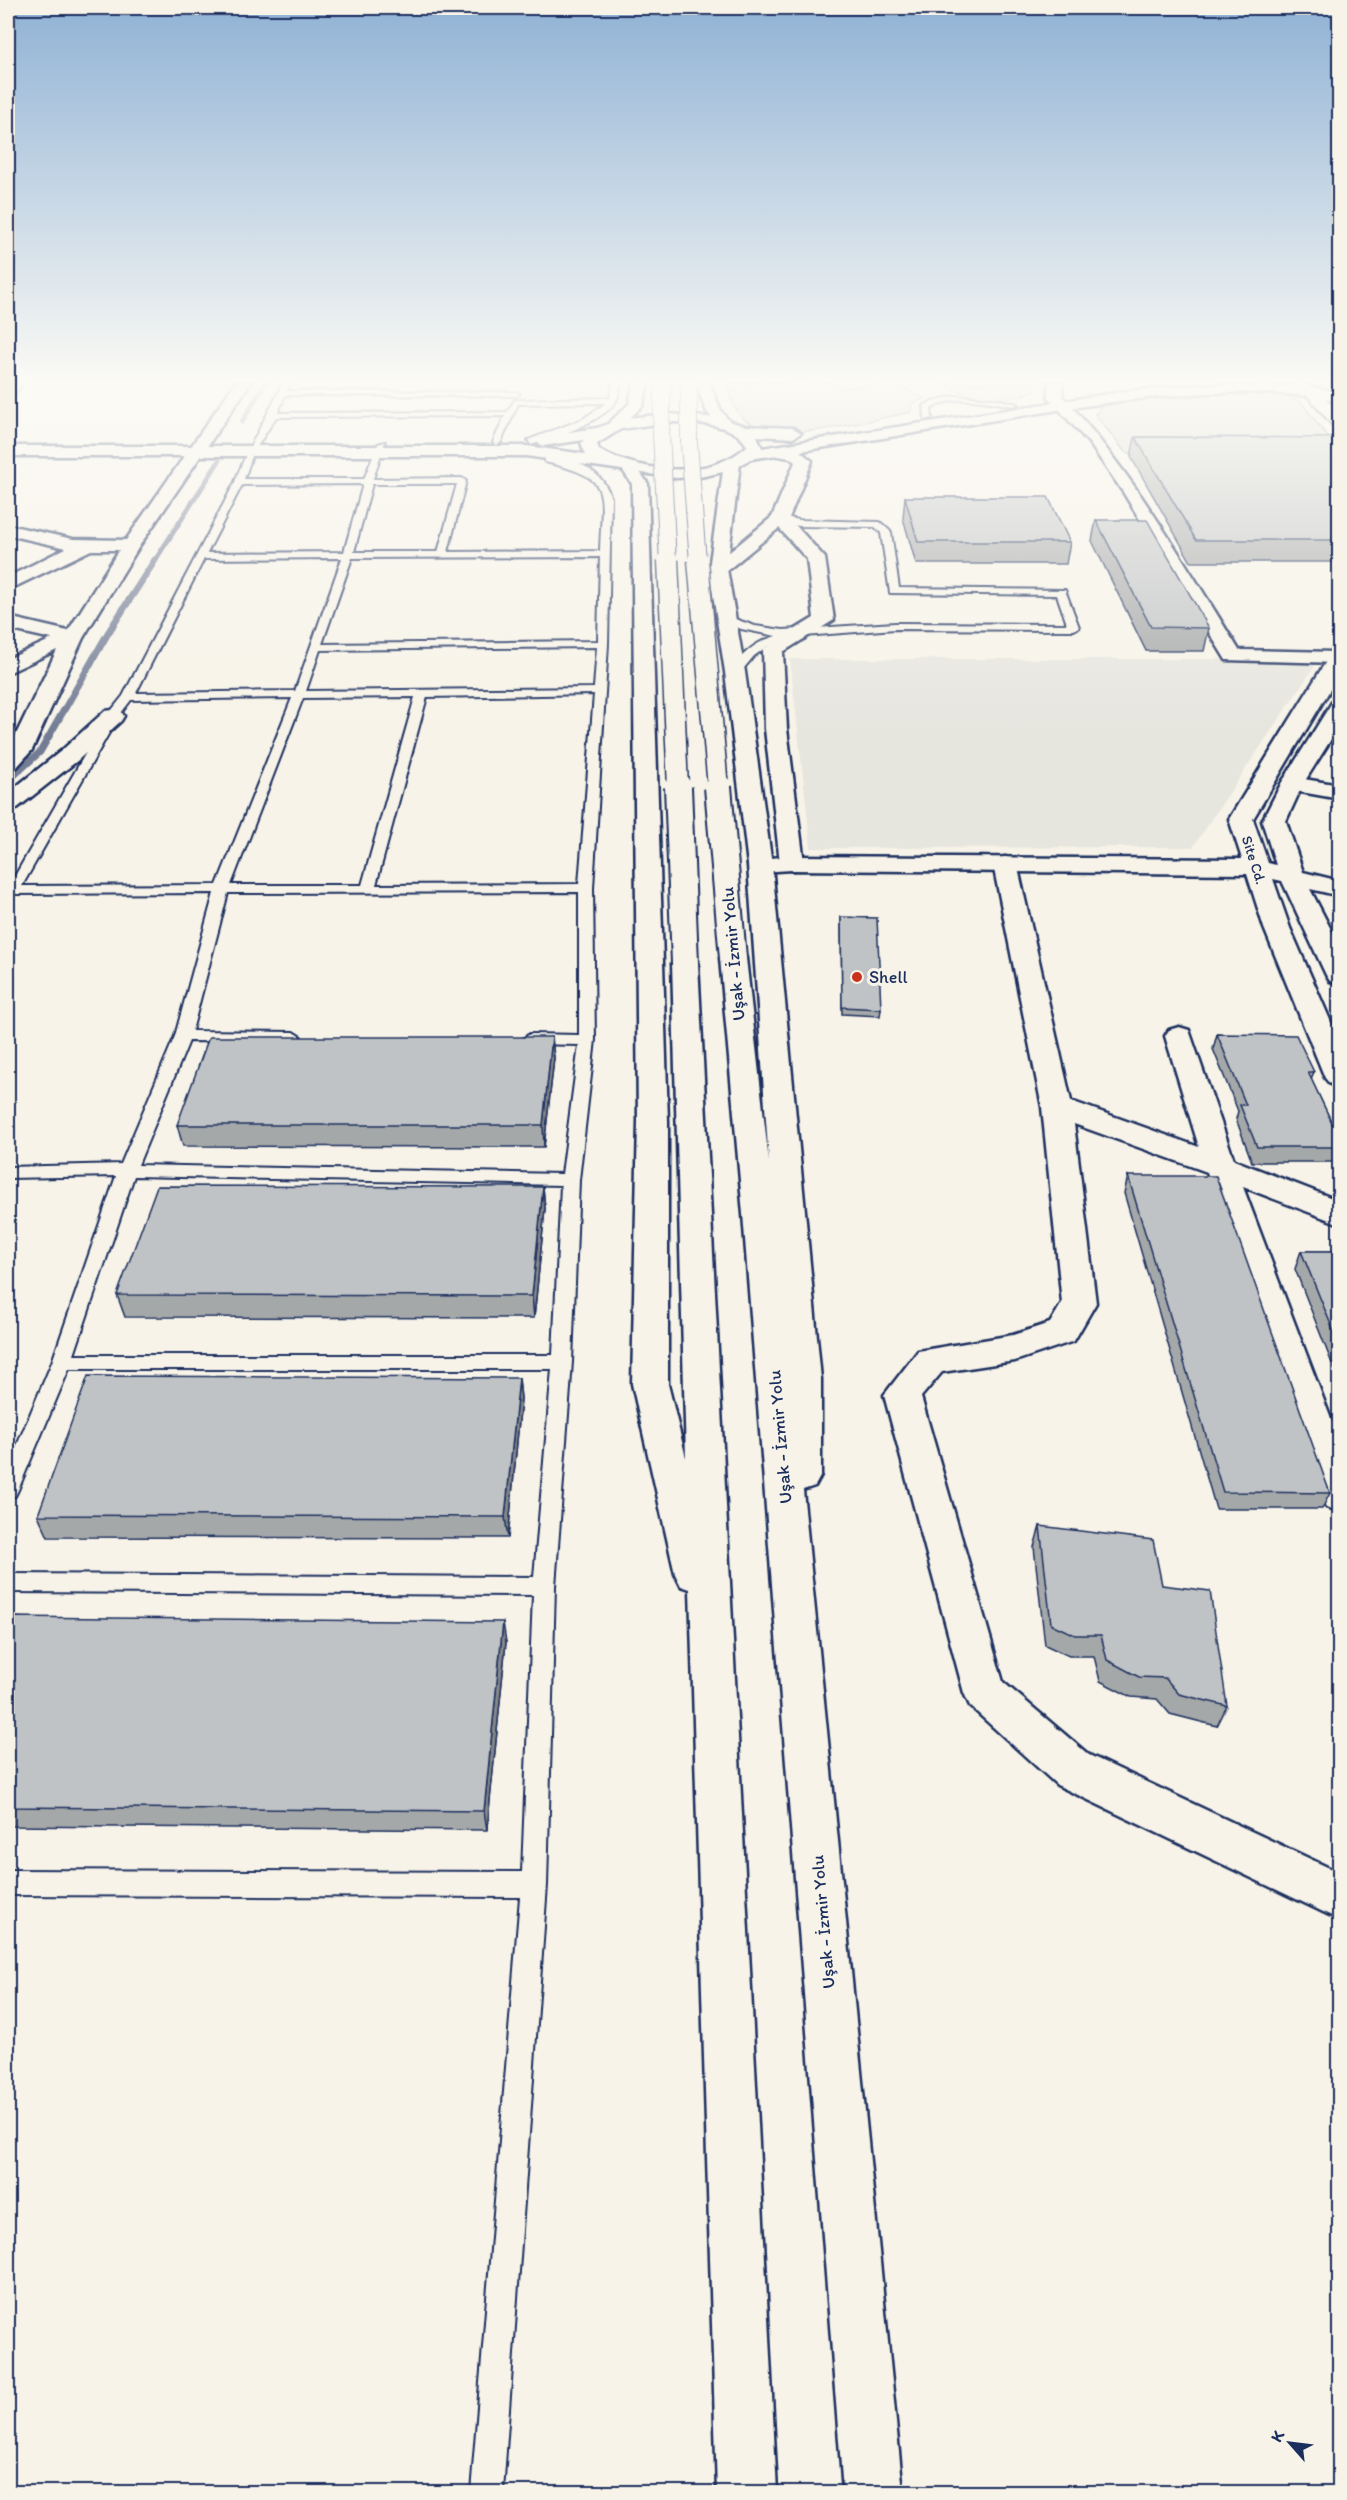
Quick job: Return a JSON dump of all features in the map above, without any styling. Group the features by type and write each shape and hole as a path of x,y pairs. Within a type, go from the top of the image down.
{"main road":[{"path":"12,753 73,638 131,545 163,499"},
{"path":"640,499 653,1121 650,1384 713,1648"},
{"path":"666,499 747,2493"},
{"name":"Uşak - İzmir Yolu","path":"693,499 873,2493"},
{"path":"732,499 718,569 735,672 760,865 803,1379 799,1654"},
{"path":"718,569 780,519 788,499"},
{"path":"1136,499 1233,656 1335,667"},
{"path":"780,519 816,558 824,620 773,649 773,682 783,798 792,863"},
{"path":"8,530 73,544 131,545"},
{"path":"8,584 86,544"},
{"path":"8,623 73,638"},
{"path":"8,667 37,651 73,638"},
{"name":"Site Cd.","path":"1335,667 1223,843 1256,867 1277,928 1340,1078"},
{"name":"Site Cd.","path":"1340,707 1292,784 1274,821 1292,877 1340,975"},
{"path":"8,804 69,756 113,716"},
{"path":"1292,784 1340,792"},
{"path":"760,865 792,863 1005,864 1223,843 1256,867 1340,889"},
{"path":"1005,864 1057,1107 1079,1303 1062,1332 1015,1348 931,1360 902,1395 985,1693 1073,1770 1340,1897"},
{"path":"1179,1036 1220,1166 1340,1496"},
{"path":"1057,1107 1220,1166 1340,1213"}],"lane":[{"path":"230,499 128,697 113,716 12,890 586,888"},
{"path":"8,1490 62,1362 127,1170 183,1036 222,890 299,695 348,555 363,499"},
{"path":"443,554 457,499"},
{"path":"487,2493 534,1885 544,1586 562,1362 570,1180 587,1040 586,888 603,644 606,499"},
{"path":"726,620 747,630 772,633 804,633 895,626 1074,627 1061,592 894,591 886,532 877,524 800,523 780,519"},
{"path":"201,556 604,554"},
{"path":"735,672 751,650 771,639 804,633"},
{"path":"314,647 603,644"},
{"path":"128,697 599,691"},
{"path":"368,889 422,694"},
{"path":"183,1036 314,1037"},
{"path":"516,1039 587,1040"},
{"path":"8,1172 127,1170 570,1180"},
{"path":"62,1362 562,1362"},
{"path":"8,1583 544,1586"},
{"path":"8,1883 534,1885"}],"shaded area":[{"path":"790,659 1221,659 1316,664 1193,847 811,848"}],"building":[{"path":"905,499 1049,499 1070,542 918,542"},
{"path":"1172,499 1340,499 1340,540 1196,540"},
{"path":"1096,520 1147,520 1209,628 1151,627"},
{"path":"841,917 877,918 881,1009 842,1007"},
{"path":"1217,1034 1296,1035 1314,1072 1308,1072 1340,1140 1340,1147 1257,1147 1240,1105 1246,1105"},
{"path":"209,1037 552,1037 543,1125 177,1125"},
{"path":"1128,1176 1216,1176 1330,1493 1223,1492"},
{"path":"157,1186 543,1187 532,1296 117,1295"},
{"path":"1301,1251 1340,1251 1340,1347"},
{"path":"88,1376 519,1378 505,1517 38,1515"},
{"path":"1040,1526 1153,1540 1162,1585 1210,1591 1227,1706 1179,1694 1165,1678 1139,1677 1107,1660 1101,1635 1075,1635 1051,1624"},
{"path":"8,1617 503,1622 484,1811 8,1807"}],"waterway":[{"path":"154,562 195,499"},
{"path":"8,781 40,752 108,633 155,560"}],"place":[{"name":"Shell","path":"857,977"}]}
